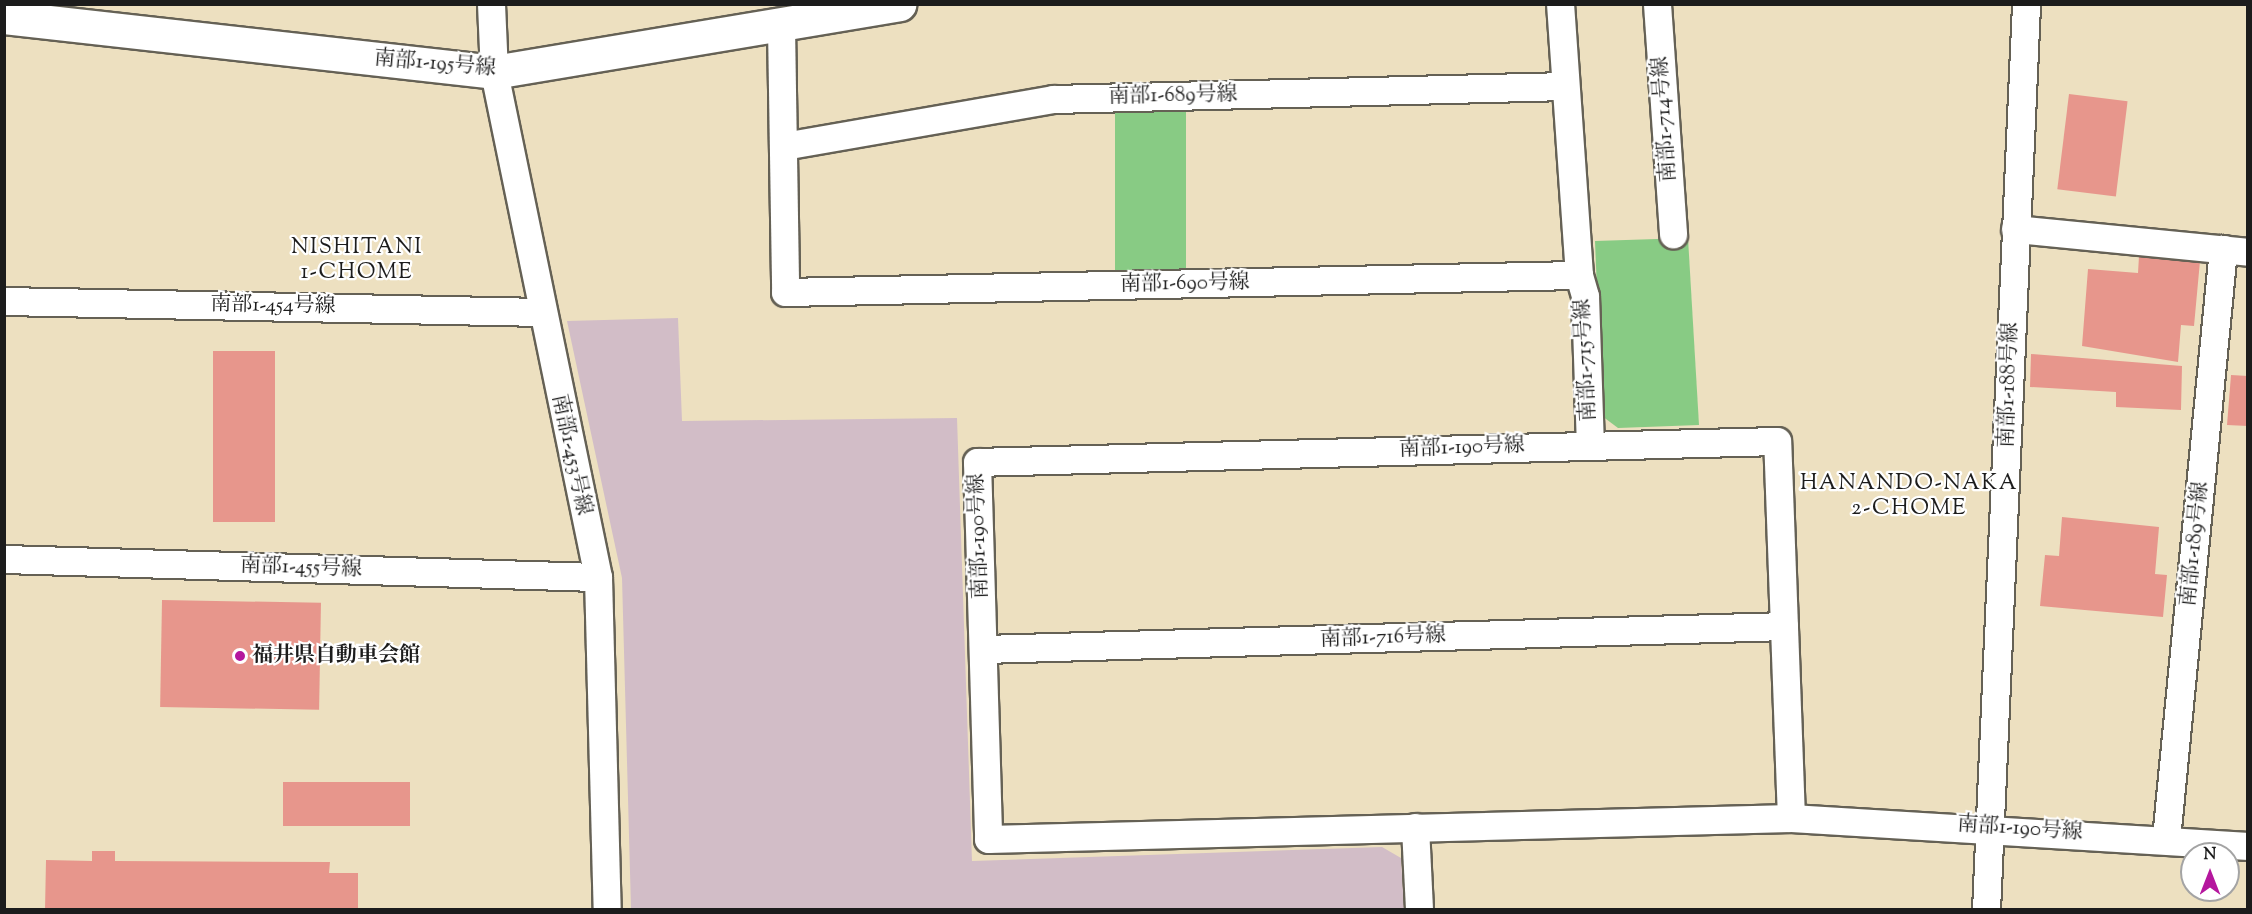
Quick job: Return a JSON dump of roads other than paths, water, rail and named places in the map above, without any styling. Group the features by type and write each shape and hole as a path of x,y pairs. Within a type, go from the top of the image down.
{"street":[{"name":"南部1-453号線","path":"491,4 494,72 541,312 598,577 607,909"},
{"name":"南部1-195号線","path":"4,17 494,72 782,26 899,4"},
{"path":"1560,4 1579,275"},
{"name":"南部1-714号線","path":"1657,4 1673,234"},
{"name":"南部1-188号線","path":"1986,909 2026,4"},
{"name":"南部1-690号線","path":"782,26 785,292 1579,275"},
{"name":"南部1-689号線","path":"784,146 1053,99 1565,86"},
{"path":"2015,229 2235,250"},
{"name":"南部1-189号線","path":"2166,839 2235,250"},
{"name":"南部1-715号線","path":"1579,275 1585,296 1590,445"},
{"name":"南部1-454号線","path":"4,301 541,312"},
{"name":"南部1-190号線","path":"1791,818 1777,441 977,462 988,839 1791,818 1990,827 2247,846"},
{"name":"南部1-455号線","path":"4,559 598,577"},
{"name":"南部1-716号線","path":"983,649 1784,626"},
{"path":"1415,827 1419,909"}],"place":[{"name":"福井県自動車会館","path":"240,656"}],"district":[{"name":"NISHITANI 1-CHOME","path":"357,260"},
{"name":"HANANDO-NAKA 2-CHOME","path":"1909,496"}]}
